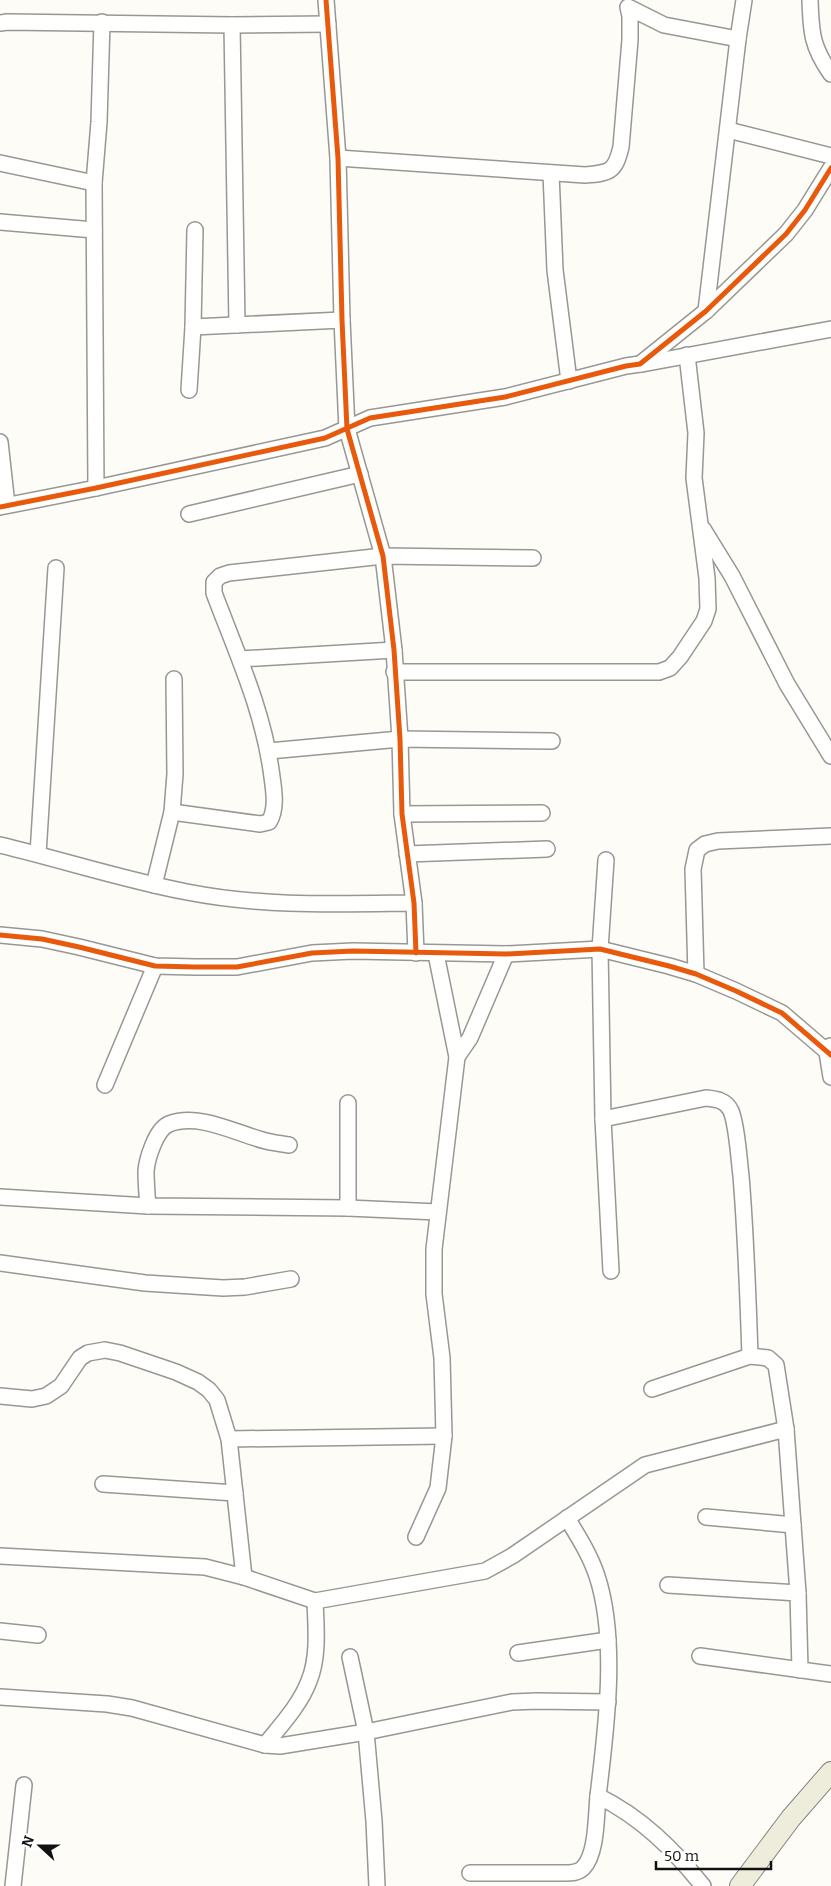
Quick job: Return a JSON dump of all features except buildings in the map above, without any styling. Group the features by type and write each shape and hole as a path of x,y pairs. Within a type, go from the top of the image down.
{"main road":[{"path":"740,1886 790,1818 831,1772"}],"street":[{"path":"326,0 338,158 347,429 383,556 394,650 400,739 402,814 414,903 416,953"},
{"path":"706,311 744,0"},
{"path":"810,0 810,25 814,43 820,58 831,74"},
{"path":"338,158 585,175 606,173 612,170 621,147 630,40 630,16 624,3"},
{"path":"624,3 669,27 738,39"},
{"path":"96,488 94,184 100,122 102,22"},
{"path":"0,23 328,24"},
{"path":"232,25 236,326"},
{"path":"728,130 831,156"},
{"path":"0,163 94,184"},
{"path":"640,364 706,311 786,234 805,210 831,168"},
{"path":"551,173 555,270 569,381"},
{"path":"0,222 94,230"},
{"path":"189,390 193,327 195,230"},
{"path":"193,327 342,320"},
{"path":"0,442 3,506 96,488 325,438 370,418 505,397 626,366 831,329"},
{"path":"394,672 640,673 660,672 670,668 694,638 704,621 708,609 708,590 694,478 696,433 687,355"},
{"path":"189,514 360,474"},
{"path":"701,526 732,576 787,684 831,756"},
{"path":"172,812 260,824 269,822 273,815 274,792 263,728 240,659 214,593 214,582 220,576 229,573 383,556 533,558"},
{"path":"38,854 56,568"},
{"path":"240,659 394,650"},
{"path":"154,885 172,812 175,774 174,678"},
{"path":"268,751 400,739 552,741"},
{"path":"402,814 542,813"},
{"path":"696,974 693,869 697,850 704,844 718,841 831,836"},
{"path":"0,845 188,893 262,903 300,905 414,903"},
{"path":"407,854 547,849"},
{"path":"606,860 600,949 603,1119 610,1271"},
{"path":"0,935 79,947 155,966 237,967 312,953 353,951 506,954 600,949 696,974 782,1013 830,1051 831,1077"},
{"path":"416,1537 438,1488 444,1436 442,1358 434,1294 434,1248 457,1057 436,954"},
{"path":"457,1057 470,1038 506,954"},
{"path":"105,1085 155,966"},
{"path":"603,1119 706,1098 721,1100 726,1103 732,1112 739,1154 746,1236 750,1356"},
{"path":"348,1104 348,1208"},
{"path":"148,1206 146,1171 148,1158 161,1129 168,1124 207,1123 266,1141 289,1145"},
{"path":"0,1196 148,1206 348,1208 438,1212"},
{"path":"0,1263 145,1283 223,1288 245,1287 291,1279"},
{"path":"0,1396 39,1398 61,1386 80,1358 88,1353 105,1350 120,1352 176,1372 198,1382 209,1390 217,1400 229,1440 244,1577"},
{"path":"652,1389 750,1356 768,1358 776,1365 786,1429 798,1593 800,1670"},
{"path":"0,1556 205,1567 244,1577 315,1601 485,1571 512,1556 645,1465 786,1429"},
{"path":"229,1440 444,1436"},
{"path":"103,1484 234,1492"},
{"path":"706,1517 793,1524"},
{"path":"470,1873 576,1872 583,1868 593,1848 608,1702 608,1640 604,1602 597,1575 582,1543 567,1518"},
{"path":"668,1585 798,1593"},
{"path":"265,1745 300,1700 310,1680 314,1665 317,1631 315,1601"},
{"path":"0,1631 38,1635"},
{"path":"518,1653 608,1640"},
{"path":"700,1656 831,1674"},
{"path":"350,1657 366,1732 374,1821 377,1886"},
{"path":"0,1697 107,1704 132,1708 265,1745 280,1746 366,1732 512,1702 537,1700 608,1702"},
{"path":"13,1886 24,1785"},
{"path":"598,1796 621,1807 648,1828 685,1863 703,1886"}],"cycle path":[{"path":"326,0 338,158 347,429 383,556 394,650 400,739 402,814 414,903 416,953"},
{"path":"0,507 325,438 370,418 505,397 640,364 706,311 786,234 805,210 831,168"},
{"path":"0,935 42,939 155,966 195,967 237,967 312,953 353,951 506,954 600,949 696,974 736,991 782,1013 831,1055"}]}
